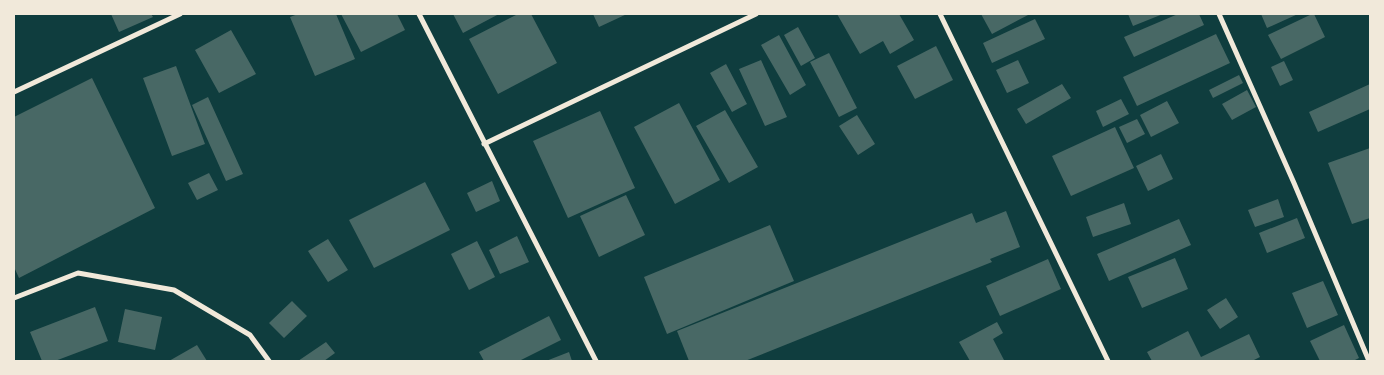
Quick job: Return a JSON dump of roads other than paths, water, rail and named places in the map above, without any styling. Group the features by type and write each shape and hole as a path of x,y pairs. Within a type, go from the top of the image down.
{"street":[{"path":"14,92 180,14"},
{"path":"419,14 596,361"},
{"path":"484,144 756,14"},
{"path":"940,14 1108,361"},
{"path":"1219,14 1294,183 1369,361"},
{"path":"14,298 78,273 174,290 250,335 269,361"}]}
